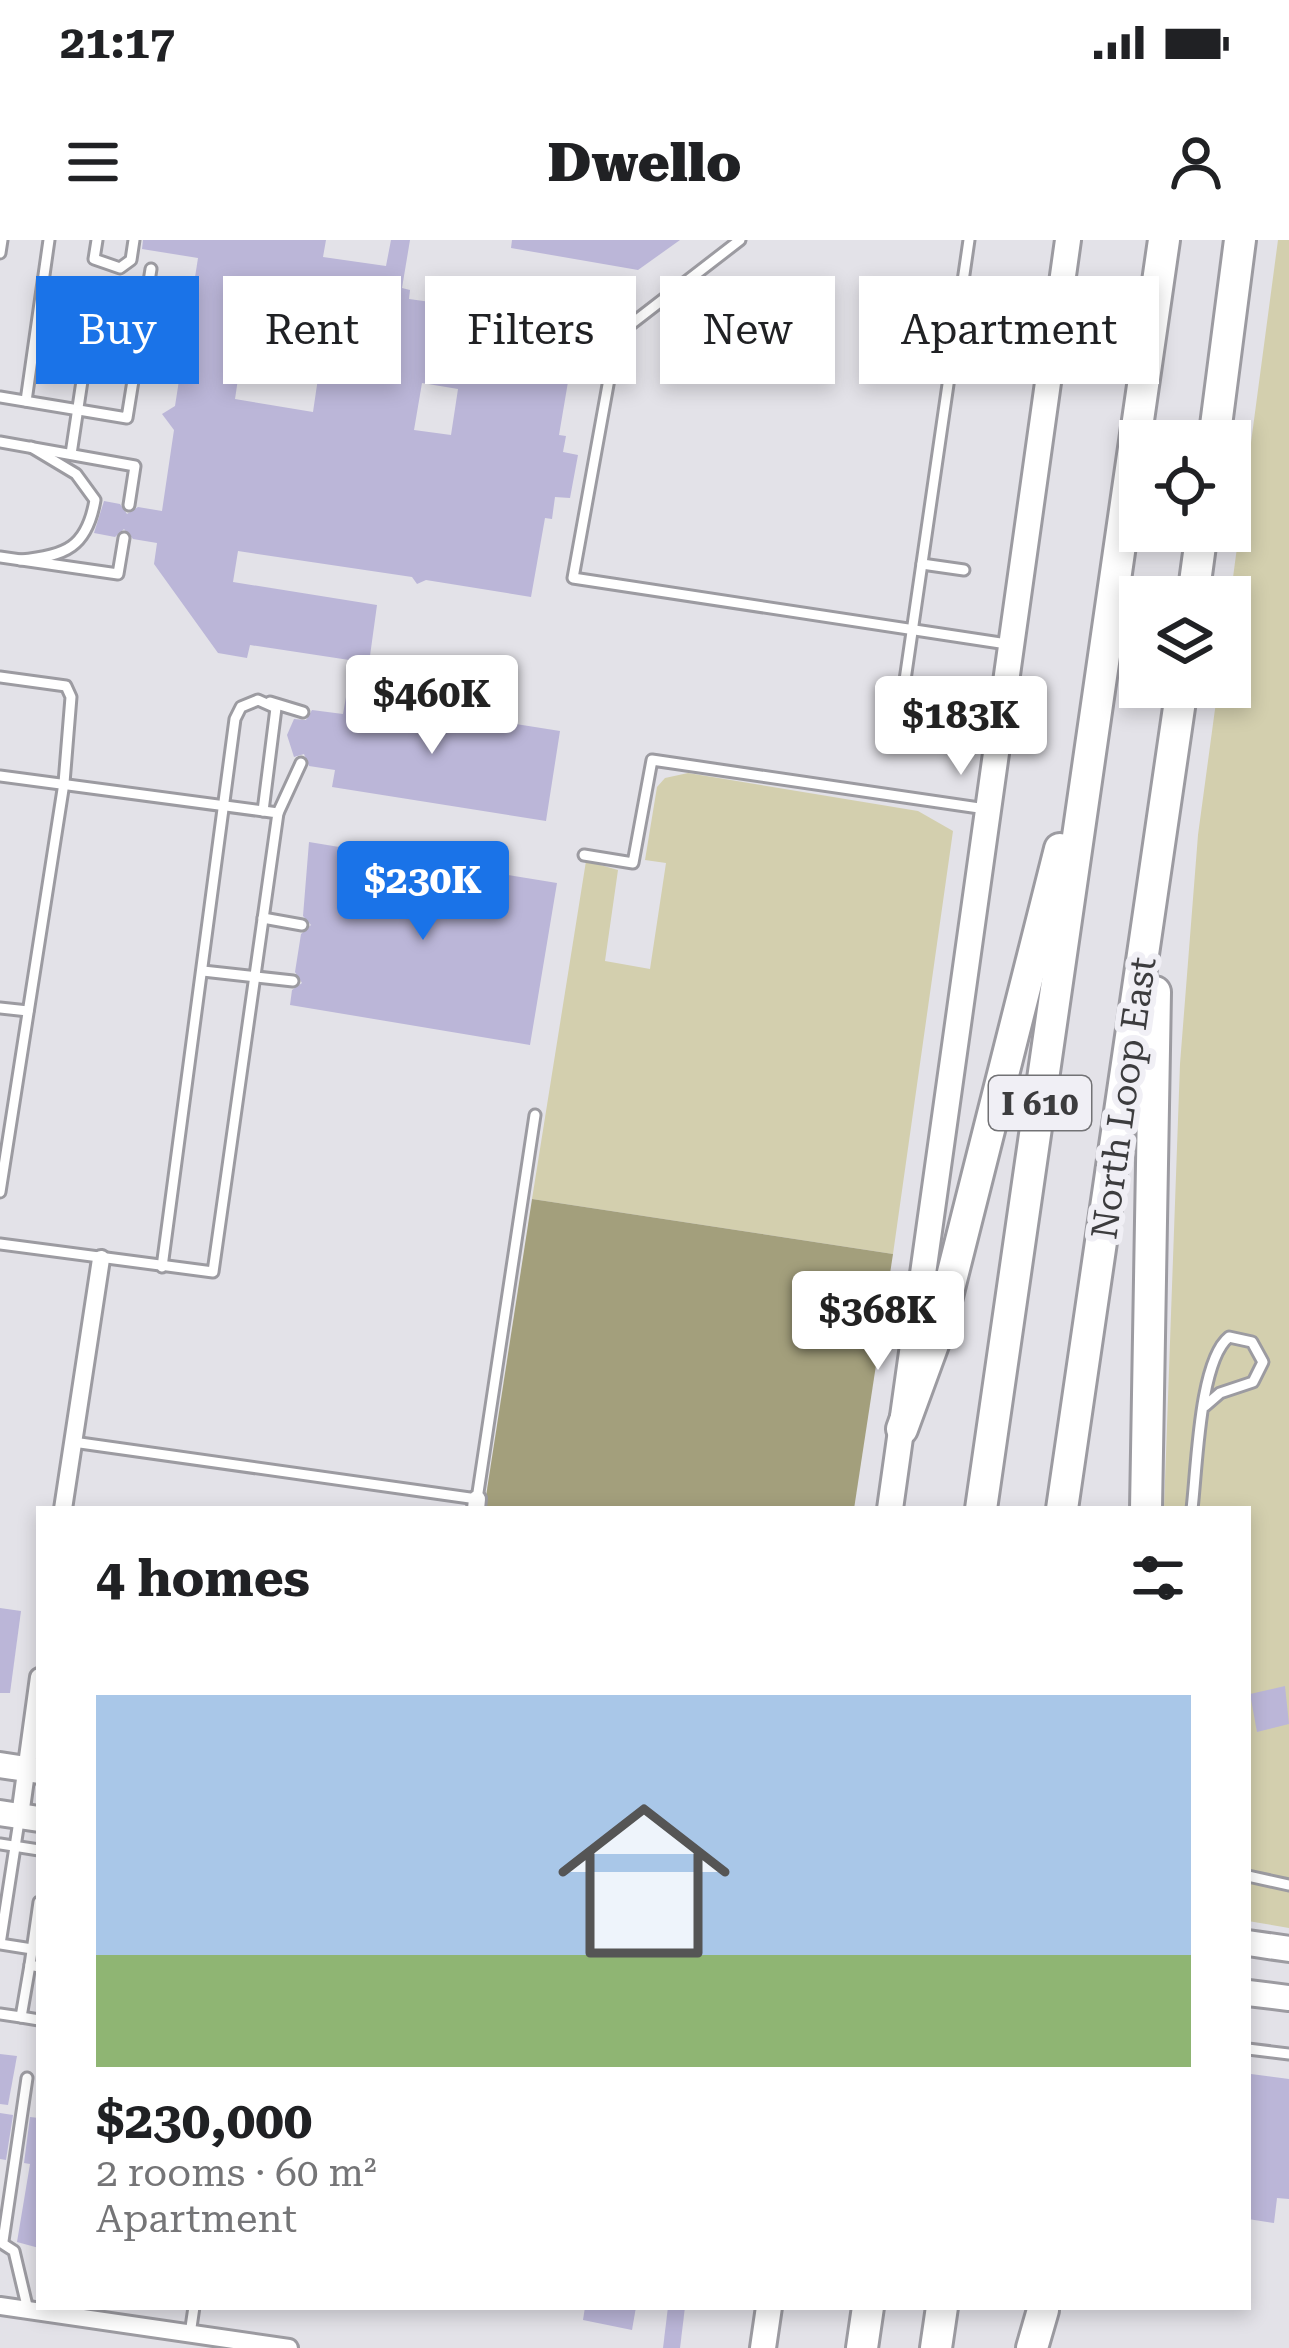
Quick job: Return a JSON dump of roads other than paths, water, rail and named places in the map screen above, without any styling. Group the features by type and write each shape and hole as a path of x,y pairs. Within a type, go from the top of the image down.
{"highway":[{"name":"I 610","path":"981,1506 1164,240"},
{"path":"1217,420 1240,240"},
{"path":"902,1429 939,1328 1098,698"},
{"name":"North Loop East","path":"1062,1506 1179,708"},
{"path":"1146,1506 1162,836"},
{"path":"862,2348 868,2310"},
{"path":"936,2348 942,2310"},
{"path":"1035,2348 1043,2310"}],"main road":[{"path":"890,1506 986,808 995,643 1068,240"},
{"path":"0,1765 33,1770"},
{"path":"1251,1943 1289,1949"},
{"path":"1251,1993 1289,1998"},
{"path":"763,2348 769,2310"}],"street":[{"path":"63,1506 101,1259"},
{"path":"20,1816 33,1770 36,1722"},
{"path":"0,2306 100,2314 190,2334 289,2348"}],"lane":[{"path":"0,253 2,240"},
{"path":"26,401 49,240"},
{"path":"97,240 94,260 120,268 130,260 134,240"},
{"path":"740,240 617,335 573,578 995,643"},
{"path":"904,680 968,240"},
{"path":"0,397 127,418 151,269"},
{"path":"70,454 82,384"},
{"path":"0,442 135,466 129,505"},
{"path":"20,560 49,557 74,545 90,531 95,500 76,474 32,447"},
{"path":"0,557 118,574 124,538"},
{"path":"922,564 964,570"},
{"path":"0,677 69,688 64,783 0,1192"},
{"path":"163,1267 235,719 247,702 270,702 303,712"},
{"path":"263,811 276,708 270,702"},
{"path":"584,855 633,863 652,760 986,808"},
{"path":"0,1244 213,1273 278,813 301,763"},
{"path":"0,776 278,813"},
{"path":"263,918 302,925"},
{"path":"203,971 293,981"},
{"path":"0,1008 28,1011"},
{"path":"73,1442 477,1504 535,1114"},
{"path":"1192,1506 1205,1406 1220,1344 1229,1337 1252,1342 1262,1362 1253,1382 1220,1393 1205,1406"},
{"path":"20,1816 0,1944 32,1949"},
{"path":"0,1844 36,1849"},
{"path":"1251,1877 1289,1885"},
{"path":"21,2017 34,1966 36,1922"},
{"path":"0,2014 36,2020"},
{"path":"1251,2049 1289,2054"},
{"path":"26,2078 2,2241 14,2251 28,2310"},
{"path":"190,2334 194,2310"}]}
